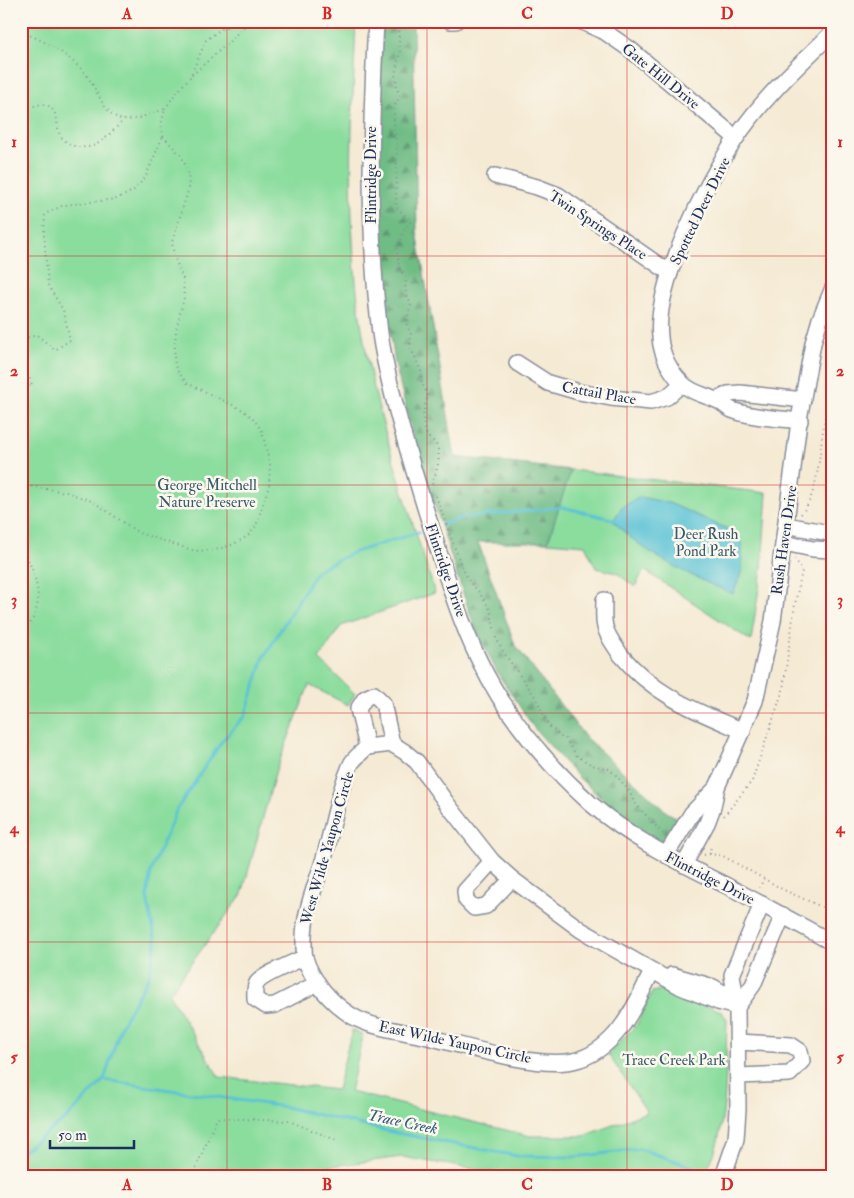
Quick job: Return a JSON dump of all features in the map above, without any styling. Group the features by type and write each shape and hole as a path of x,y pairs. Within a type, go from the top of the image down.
{"street":[{"name":"Flintridge Drive","path":"376,21 370,140 370,201 378,324 407,454 439,553 469,638 481,664 510,714 532,743 565,779 611,820 670,849 762,904 833,943"},
{"path":"450,21 456,21"},
{"name":"Gate Hill Drive","path":"580,21 604,32 630,50 736,138"},
{"name":"Spotted Deer Drive","path":"800,421 758,416 732,410 717,400 702,396 682,384 668,366 662,353 659,324 670,273 684,236 707,188 736,138 790,73 833,32"},
{"name":"Twin Springs Place","path":"495,176 537,187 558,195 670,273"},
{"name":"Rush Haven Drive","path":"688,859 713,807 717,787 755,701 773,621 803,400 820,319 833,288"},
{"name":"Cattail Place","path":"517,363 548,383 579,392 611,398 651,402 668,397 682,384"},
{"path":"717,400 728,394 740,393 803,400"},
{"path":"786,525 833,535"},
{"path":"784,544 833,550"},
{"path":"604,600 604,627 614,646 643,678 663,694 684,705 743,730"},
{"path":"392,744 383,703 374,694 365,698 358,709 366,748 392,744 417,762 492,861 512,879 581,930 652,971 682,987 737,1008"},
{"name":"West Wilde Yaupon Circle","path":"318,983 305,957 304,929 326,852 341,788 352,762 366,748"},
{"name":"Rush Haven Drive","path":"670,849 692,813 717,787"},
{"path":"492,861 465,891 466,900 474,908 486,906 512,879"},
{"path":"723,1177 736,1139 738,1109 737,1008 732,976 762,904"},
{"path":"737,1008 753,985 783,916"},
{"path":"305,957 257,982 255,999 266,1006 275,1005 318,983"},
{"path":"652,971 684,978 713,987 723,993 734,992"},
{"name":"East Wilde Yaupon Circle","path":"318,983 338,1006 353,1016 369,1023 520,1059 550,1062 572,1061 592,1053 610,1041 627,1021 652,971"},
{"path":"738,1042 790,1045 800,1051 802,1061 790,1074 738,1076"}],"path":[{"path":"190,77 206,40 221,29 243,21"},
{"path":"22,484 66,492 92,501 139,533 195,551 215,550 232,545 248,536 256,526 269,486 270,465 262,431 254,419 242,408 187,383 176,369 174,360 176,330 184,298 182,279 174,256 172,242 190,188 188,171 182,157 163,136 161,125 165,109 176,93 190,77 249,21"},
{"path":"399,21 400,51 395,76 399,98 394,107 394,128 397,142 396,207 411,221 397,249 399,267 406,280 405,290 411,305 406,324 411,334 410,346 421,371 422,381 428,396 425,405 423,427 436,444 439,463 432,486"},
{"path":"21,32 50,45 75,63 85,72 112,114 124,120"},
{"path":"21,114 39,104 46,104 55,114 60,134 66,143 78,148 95,145 124,120 165,109"},
{"path":"21,348 22,339 37,335 56,350 70,340 63,310 48,285 44,235 45,214 64,205 116,199 133,191 145,178 163,136"},
{"path":"21,355 32,384 21,388"},
{"path":"434,492 461,565 469,581 490,609 496,638 504,653 536,698 548,725 565,738 577,756 592,765 609,769 613,772 629,791 634,802 659,828 667,840 670,849"},
{"path":"21,547 28,558 38,588 39,600 32,623 21,637"},
{"path":"688,859 711,854 723,856 784,890 833,912"},
{"path":"192,1177 218,1118 289,1121 336,1140"}],"green space":[{"name":"George Mitchell Nature Preserve","path":"21,21 356,21 351,172 353,248 361,323 367,358 384,426 435,593 341,626 319,659 355,694 348,705 309,685 276,770 242,894 169,994 219,1077 337,1090 352,1030 363,1035 350,1092 530,1136 584,1136 647,1112 608,1054 637,1024 652,992 664,989 721,1011 727,1019 726,1080 722,1123 711,1161 702,1177 640,1177 636,1172 626,1177 520,1177 402,1157 295,1171 289,1177 21,1177"},
{"path":"382,21 396,21 396,24 413,24 417,232 455,457 571,470 548,542 478,542 515,645 586,738 668,813 682,820 675,833 666,840 655,840 603,800 575,774 534,728 498,674 475,628 413,437 395,363 383,284 378,221 376,148"},
{"name":"Deer Rush Pond Park","path":"571,470 767,493 762,568 751,641 644,570 635,587 617,573 596,568 585,545 548,542"}],"water":[{"path":"640,497 669,503 730,530 742,542 742,571 733,594 669,564 640,544 613,521 622,507"}],"waterway":[{"path":"442,525 461,518 562,507 616,520"},
{"path":"21,1152 67,1118 104,1080 121,1026 149,976 156,943 147,897 151,871 177,809 222,741 245,716 264,657 317,570 352,553 419,532"},
{"name":"Trace Creek","path":"104,1080 285,1107 396,1133 517,1156 575,1157 640,1149 696,1168"}],"park label":[{"name":"Trace Creek Park","path":"674,1060"}]}
